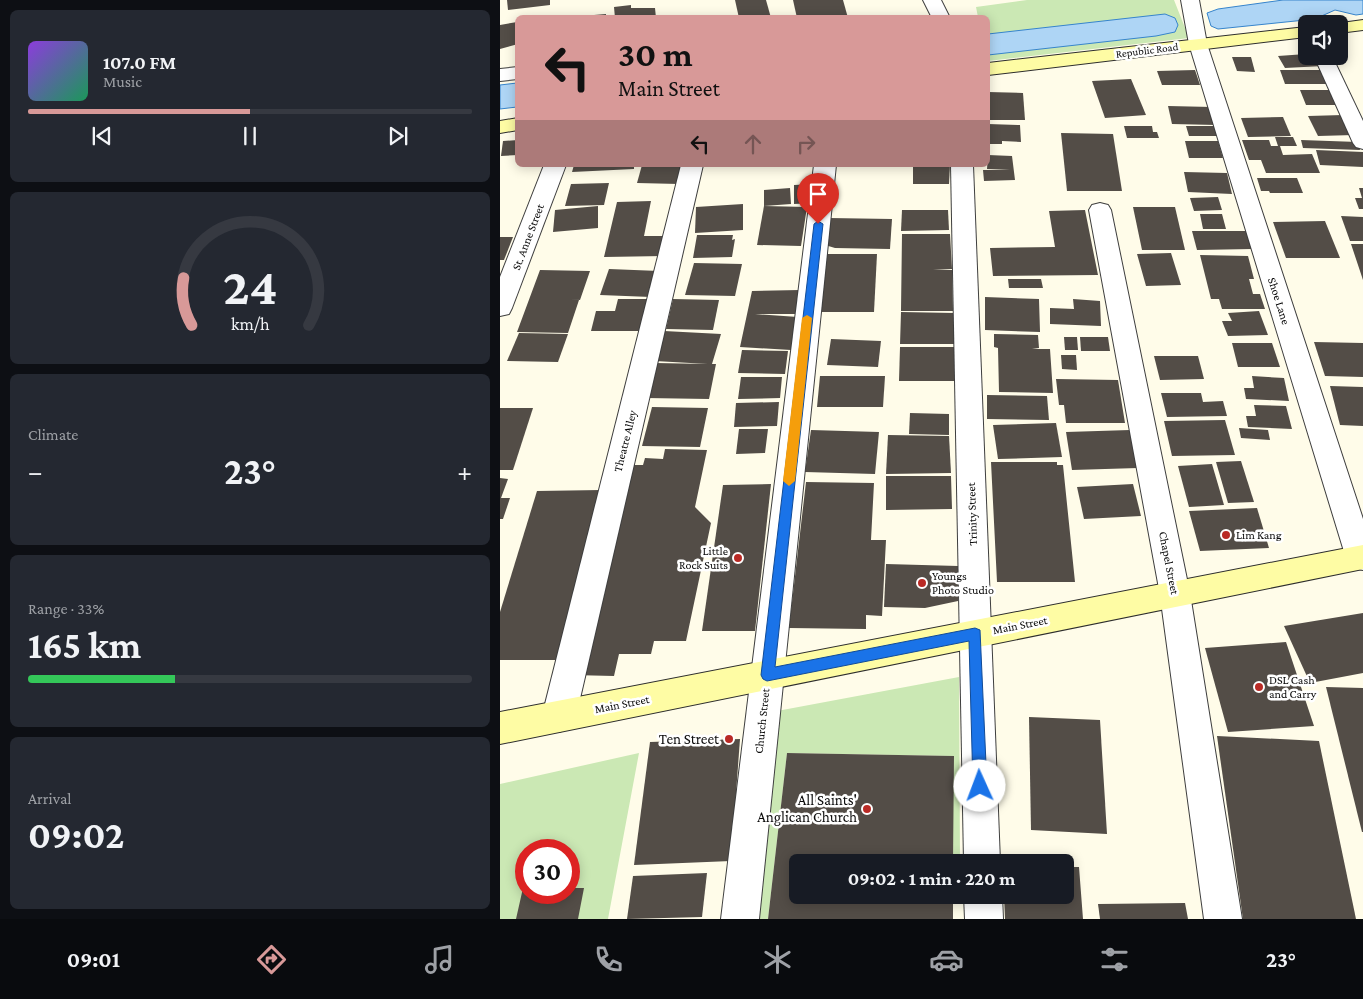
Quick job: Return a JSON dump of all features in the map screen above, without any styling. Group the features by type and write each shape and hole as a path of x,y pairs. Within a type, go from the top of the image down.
{"street":[{"path":"932,0 940,15"},
{"name":"Shoe Lane","path":"1190,0 1198,44 1362,557"},
{"path":"1348,27 1363,25"},
{"name":"Republic Road","path":"990,69 1298,33"},
{"path":"1327,65 1363,143"},
{"path":"500,75 515,74"},
{"path":"500,126 515,124"},
{"name":"St. Anne Street","path":"500,308 554,167"},
{"name":"Theatre Alley","path":"559,716 692,167"},
{"name":"Church Street","path":"740,919 825,167"},
{"name":"Trinity Street","path":"962,167 982,854"},
{"name":"Chapel Street","path":"1100,210 1175,594 1223,919"},
{"name":"Main Street","path":"500,728 1362,557"},
{"path":"983,904 984,919"}],"green space":[{"path":"1027,0 1174,0 1189,38 990,61 990,15 978,15 976,7"},
{"path":"959,677 960,854 953,854 953,756 787,753 768,919 757,919 777,711"},
{"path":"639,753 608,919 500,919 500,784"}],"water":[{"path":"1283,0 1363,0 1363,14 1356,15 1335,10 1324,15 1298,15 1298,21 1218,29 1211,26 1207,13 1218,9"},
{"path":"1165,14 1175,18 1178,25 1175,32 1156,36 990,55 990,34"},
{"path":"515,83 515,107 500,109 500,85"}],"building":[{"path":"507,0 550,0 550,5 508,10"},
{"path":"735,0 766,0 770,15 738,15"},
{"path":"793,0 843,0 847,15 796,15"},
{"path":"631,5 631,8 655,8 656,15 615,15 614,7"},
{"path":"515,22 515,45 500,49 500,25"},
{"path":"1298,55 1298,65 1323,66 1285,68 1278,56"},
{"path":"1232,57 1251,57 1255,72 1237,71"},
{"path":"1195,70 1200,85 1162,85 1157,71"},
{"path":"1280,70 1325,70 1331,84 1285,84"},
{"path":"1131,79 1146,115 1105,118 1092,81"},
{"path":"1300,90 1333,90 1340,105 1306,105"},
{"path":"990,92 1023,93 1025,120 990,120"},
{"path":"1168,106 1212,107 1216,125 1172,124"},
{"path":"1343,115 1354,135 1318,136 1308,116"},
{"path":"1283,117 1291,136 1248,137 1241,118"},
{"path":"990,124 1020,125 1021,142 1002,141 1002,144 990,144"},
{"path":"1124,126 1152,126 1153,132 1157,132 1159,138 1127,138"},
{"path":"1186,126 1215,126 1218,136 1189,136"},
{"path":"1061,133 1113,134 1122,191 1067,191"},
{"path":"1275,137 1293,137 1297,146 1280,146 1283,155 1312,154 1320,173 1266,173 1261,160 1249,160 1242,140 1269,140 1271,146 1278,146"},
{"path":"515,140 515,155 501,156 503,141"},
{"path":"1301,140 1358,142 1360,150 1303,148"},
{"path":"1185,141 1218,141 1223,158 1189,158"},
{"path":"1316,150 1363,152 1363,167 1320,165"},
{"path":"990,155 1012,156 1015,180 984,181 983,170 1010,170 987,169 987,167 990,167"},
{"path":"573,167 634,167 634,169 572,172"},
{"path":"641,167 684,167 679,184 637,183"},
{"path":"913,167 950,167 949,184 913,184"},
{"path":"1184,172 1227,173 1232,194 1188,192"},
{"path":"1257,178 1297,178 1303,193 1270,193 1269,191 1261,191"},
{"path":"609,183 604,205 565,206 571,184"},
{"path":"814,184 814,203 794,204 794,185"},
{"path":"790,188 791,204 764,206 764,190"},
{"path":"1359,188 1363,188 1363,209 1359,209 1355,198 1362,198"},
{"path":"1218,197 1222,210 1194,211 1190,198"},
{"path":"651,201 644,236 668,236 664,256 604,257 617,202"},
{"path":"743,204 743,230 695,233 696,207"},
{"path":"598,206 598,228 553,232 555,210"},
{"path":"764,206 807,207 801,246 757,245"},
{"path":"1133,207 1175,207 1185,250 1142,250"},
{"path":"902,210 948,210 949,230 901,231"},
{"path":"1085,210 1098,275 993,276 990,248 1055,247 1049,211"},
{"path":"1200,214 1222,214 1226,229 1203,229"},
{"path":"1341,216 1363,217 1363,241 1350,241"},
{"path":"829,218 892,219 890,249 835,248 825,245"},
{"path":"1325,221 1340,258 1286,258 1273,222"},
{"path":"1192,231 1246,231 1252,249 1197,250"},
{"path":"902,234 950,234 952,269 933,270 952,270 953,311 901,311"},
{"path":"697,235 733,235 732,240 735,239 732,257 693,258"},
{"path":"500,237 513,237 504,260 500,260"},
{"path":"1351,244 1363,244 1363,280"},
{"path":"1171,253 1181,285 1146,286 1137,254"},
{"path":"827,254 877,254 874,312 821,312"},
{"path":"1200,255 1248,256 1254,279 1249,279 1253,294 1260,294 1265,309 1222,309 1219,299 1211,299"},
{"path":"694,263 742,264 735,296 685,295"},
{"path":"609,269 659,271 651,297 600,295"},
{"path":"540,270 590,271 580,300 568,299 579,300 568,333 517,332"},
{"path":"1008,279 1041,279 1043,288 1009,288"},
{"path":"800,290 798,314 755,314 798,317 791,350 740,347 752,291"},
{"path":"985,297 1039,299 1040,332 985,330"},
{"path":"618,299 649,299 641,331 591,331 596,311 615,311"},
{"path":"673,299 719,300 713,330 666,329"},
{"path":"1073,299 1100,301 1101,326 1050,324 1050,308 1074,309"},
{"path":"1259,311 1268,335 1228,336 1222,321 1232,321 1228,313"},
{"path":"901,312 954,313 954,344 900,344"},
{"path":"664,331 721,334 712,364 716,364 709,399 646,398 655,363 708,364 655,361"},
{"path":"519,333 568,334 558,362 507,361"},
{"path":"994,334 1038,335 1039,348 1032,349 1050,349 1053,393 999,392 998,348 994,347"},
{"path":"1064,337 1077,337 1078,350 1065,350"},
{"path":"1080,337 1108,337 1110,351 1081,351"},
{"path":"831,339 881,341 878,367 827,365"},
{"path":"1314,342 1363,343 1363,377 1325,376"},
{"path":"1232,343 1272,343 1280,367 1238,367"},
{"path":"900,347 954,347 955,381 899,381"},
{"path":"742,350 788,351 785,374 738,373"},
{"path":"1061,355 1076,355 1077,370 1062,369"},
{"path":"1154,356 1198,356 1204,379 1160,380"},
{"path":"820,376 885,376 883,407 817,407"},
{"path":"1252,376 1284,378 1289,401 1246,399 1244,388 1254,388"},
{"path":"741,377 782,377 780,398 738,399"},
{"path":"1056,379 1118,380 1125,423 1066,423 1064,405 1059,405"},
{"path":"1330,386 1363,387 1363,426 1340,425"},
{"path":"1161,393 1201,393 1203,402 1223,401 1227,416 1167,417"},
{"path":"987,395 1047,396 1049,420 987,419"},
{"path":"779,402 777,426 734,427 736,403"},
{"path":"1254,405 1286,406 1292,429 1248,427 1246,416 1256,416"},
{"path":"652,407 708,408 700,447 642,446"},
{"path":"500,408 533,408 513,470 500,470"},
{"path":"910,413 949,414 949,435 909,434"},
{"path":"1225,420 1235,455 1172,456 1164,421"},
{"path":"1056,423 1062,457 998,459 993,425"},
{"path":"1239,428 1268,430 1270,440 1241,438"},
{"path":"739,429 768,429 765,453 736,454"},
{"path":"811,430 879,432 875,474 805,472"},
{"path":"1130,430 1138,468 1072,470 1066,432"},
{"path":"888,435 949,436 951,473 886,474"},
{"path":"665,449 707,450 695,507 711,523 686,641 654,641 651,654 619,654 614,676 572,675 631,465 643,465 645,458 663,459"},
{"path":"1241,461 1254,502 1228,503 1216,462"},
{"path":"991,462 1057,462 1057,465 1063,465 1075,582 997,582"},
{"path":"1212,464 1224,505 1189,507 1178,466"},
{"path":"886,476 951,476 952,509 886,510"},
{"path":"500,478 508,479 501,498 510,498 503,519 500,519"},
{"path":"806,482 874,483 871,540 886,540 882,616 866,615 866,629 789,628"},
{"name":"Little Rock Suits","path":"771,484 755,631 702,631 723,485"},
{"path":"1133,484 1141,516 1084,519 1077,487"},
{"path":"601,490 558,660 500,660 500,612 537,491"},
{"path":"1257,508 1269,548 1200,551 1189,511"},
{"name":"Youngs Photo Studio","path":"886,564 958,566 958,601 925,608 884,607"},
{"path":"1363,613 1363,673 1310,683 1284,626"},
{"name":"DSL Cash and Carry","path":"1286,642 1314,726 1228,732 1205,648"},
{"path":"1326,687 1363,688 1363,832 1362,832"},
{"path":"1029,717 1100,720 1107,834 1031,830"},
{"path":"1217,736 1319,741 1356,919 1243,919"},
{"path":"740,739 731,861 634,865 650,742"},
{"name":"All Saints' Anglican Church","path":"787,753 954,756 953,854 789,854 789,904 953,904 953,919 768,919"},
{"path":"1074,867 1079,867 1083,919 1005,919 1004,904 1074,904"},
{"path":"707,873 702,917 627,919 633,876"},
{"path":"580,888 584,888 578,919 516,919 519,904 580,904"},
{"path":"1185,903 1188,919 1100,919 1098,904"}],"slow traffic":[{"path":"789,481 807,318"}],"place":[{"name":"Lim Kang","path":"1226,535"},
{"name":"Little Rock Suits","path":"738,558"},
{"name":"Youngs Photo Studio","path":"922,583"},
{"name":"DSL Cash and Carry","path":"1259,687"},
{"name":"Ten Street","path":"729,739"},
{"name":"All Saints' Anglican Church","path":"867,809"}],"route":[{"path":"818,224 767,675 975,634 980,786"}]}
